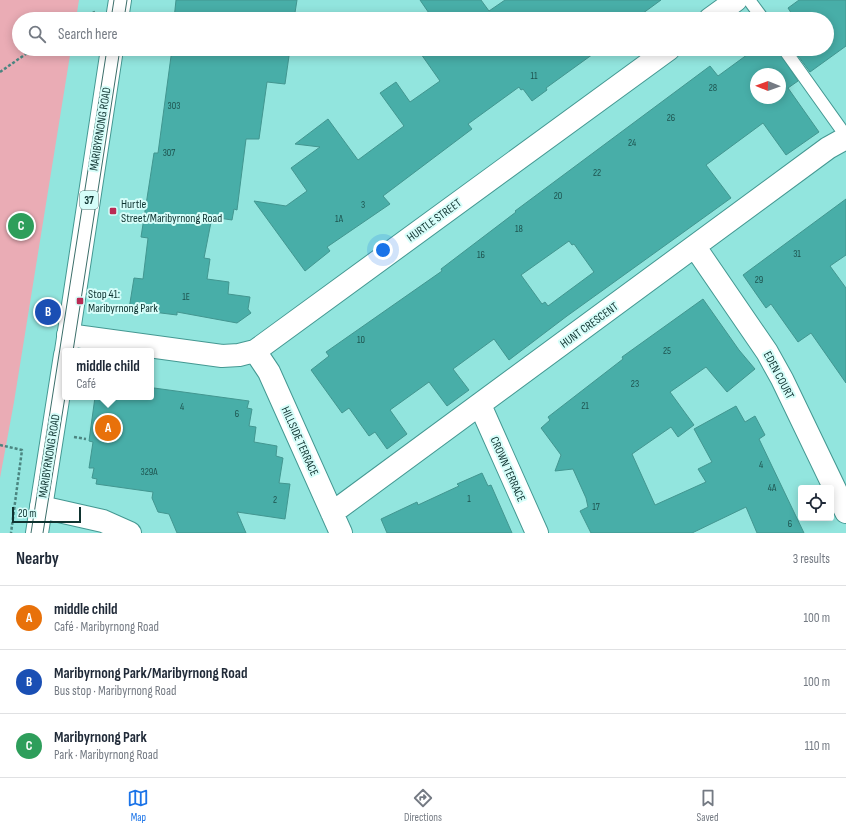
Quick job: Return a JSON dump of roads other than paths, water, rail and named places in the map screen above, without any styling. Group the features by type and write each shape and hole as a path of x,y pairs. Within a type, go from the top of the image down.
{"street":[{"path":"118,12 120,0"},
{"path":"720,12 736,0"},
{"name":"MARIBYRNONG ROAD","path":"66,347 111,56"},
{"name":"HURTLE STREET","path":"154,352 222,356 255,352 659,56"},
{"name":"HUNT CRESCENT","path":"332,513 828,148 846,137"},
{"name":"EDEN COURT","path":"695,247 767,352 782,379 846,512"},
{"name":"HURTLE STREET","path":"66,347 83,348"},
{"name":"HILLSIDE TERRACE","path":"255,352 269,372 341,533"},
{"name":"MARIBYRNONG ROAD","path":"37,533 62,373"},
{"name":"CROWN TERRACE","path":"480,405 537,533"},
{"path":"41,507 103,521 130,533"}],"lane":[{"path":"749,0 758,12"},
{"path":"789,56 846,137"}],"tram line":[{"path":"112,12 114,0"},
{"path":"125,12 127,0"},
{"path":"31,533 106,56"},
{"path":"73,348 119,56"},
{"path":"43,533 65,400"}],"place":[{"name":"Hurtle Street/Maribyrnong Road","path":"113,211"},
{"name":"Maribyrnong Park","path":"21,226"},
{"name":"Stop 41: Maribyrnong Park","path":"80,301"},
{"name":"Maribyrnong Park/Maribyrnong Road","path":"48,312"},
{"name":"middle child","path":"108,428"}]}
